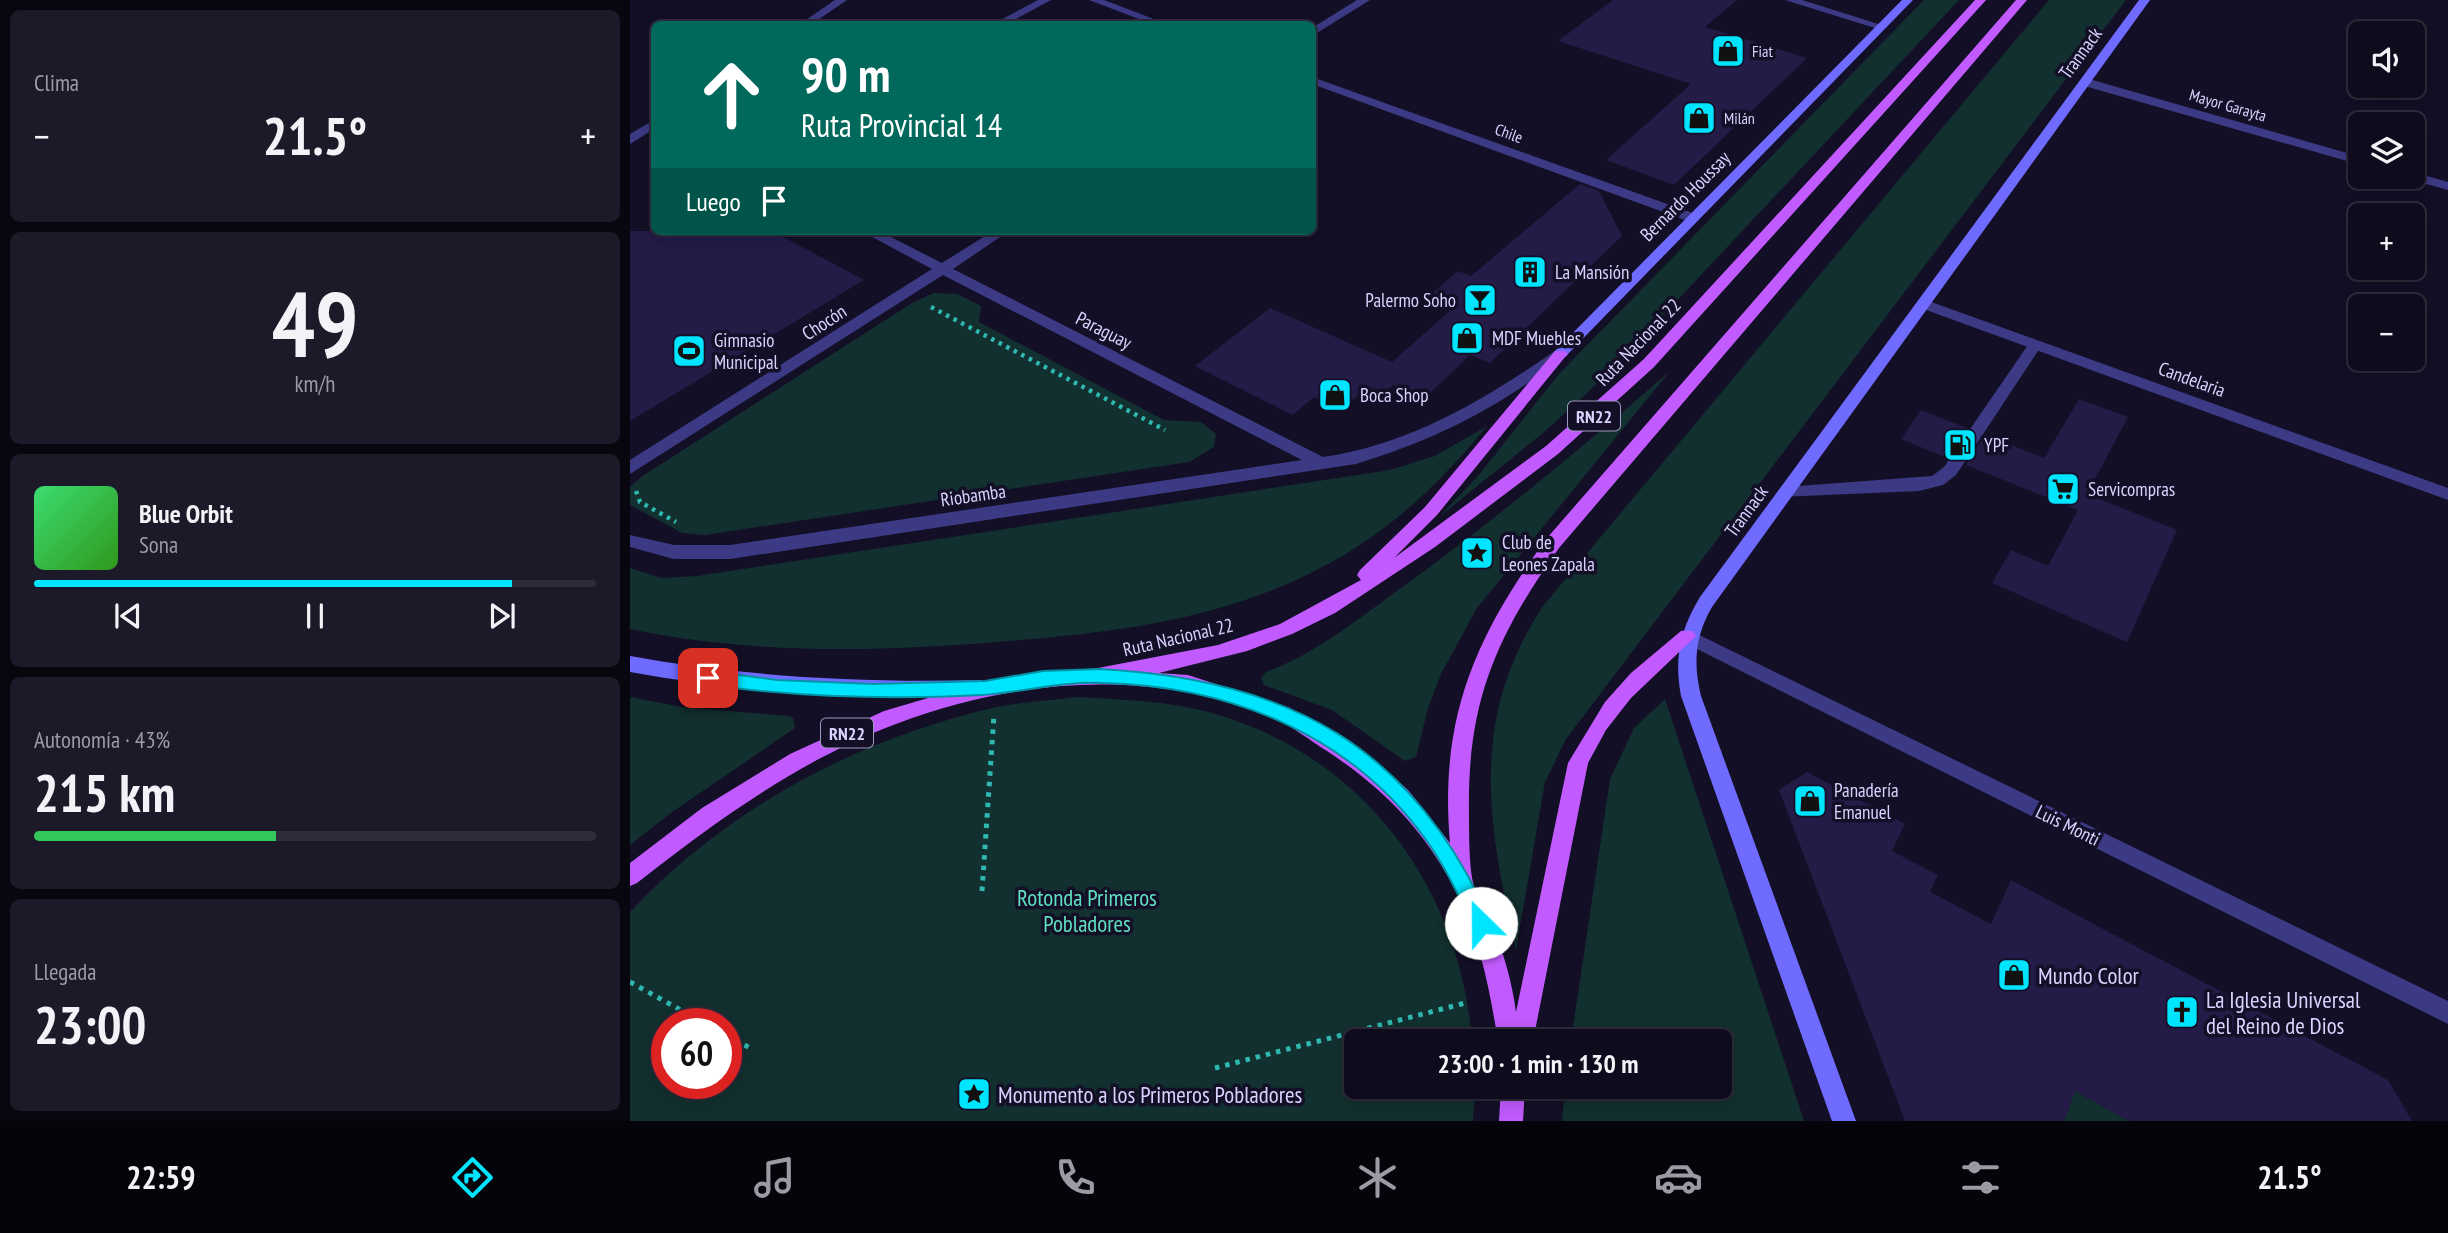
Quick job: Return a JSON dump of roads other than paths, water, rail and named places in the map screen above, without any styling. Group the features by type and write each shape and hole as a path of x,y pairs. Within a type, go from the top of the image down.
{"main road":[{"name":"Ruta Nacional 22","path":"1100,676 1228,650 1285,630 1393,569 1528,471 1613,399 1981,0"},
{"name":"RN22","path":"1464,883 1457,825 1458,767 1464,716 1476,671 1497,626 1522,584 1553,543 2022,0"},
{"path":"1335,604 1424,519 1560,354"},
{"path":"1524,1029 1578,763 1593,731 1615,700 1641,674 1687,636"},
{"name":"RN22","path":"630,876 698,821 747,787 806,752 878,720 925,703 985,688 1043,678 1155,678 1209,688 1259,703 1307,724 1352,753 1392,787 1431,831 1464,883 1489,943 1508,1029"},
{"path":"1511,1121 1512,1099"}],"street":[{"path":"810,21 842,0"},
{"path":"1005,21 1046,0"},
{"path":"1094,0 1153,21"},
{"path":"1316,31 1365,0"},
{"path":"1790,0 1882,27"},
{"name":"Bernardo Houssay","path":"1323,464 1391,449 1425,437 1484,407 1560,354 1909,0"},
{"name":"Trannack","path":"1844,1121 1691,696 1684,654 1687,636 1706,602 1784,493 2145,0"},
{"name":"Chile","path":"1316,81 1693,218"},
{"name":"Mayor Garayta","path":"2085,82 2348,157"},
{"path":"630,140 651,126"},
{"path":"2425,179 2448,186"},
{"name":"Paraguay","path":"876,235 1323,464"},
{"name":"Chocón","path":"630,468 996,235"},
{"name":"Candelaria","path":"1923,304 2448,494"},
{"path":"1784,493 1919,485 1937,481 1950,471 2035,345"},
{"name":"Riobamba","path":"630,541 674,552 730,552 1323,464"},
{"name":"Luis Monti","path":"1687,636 2448,1013"},
{"path":"630,664 777,687 873,691 985,688"}],"place":[{"name":"Fiat","path":"1728,51"},
{"name":"Milán","path":"1699,118"},
{"name":"La Mansión","path":"1530,272"},
{"name":"Palermo Soho","path":"1480,300"},
{"name":"MDF Muebles","path":"1467,338"},
{"name":"Gimnasio Municipal","path":"689,351"},
{"name":"Boca Shop","path":"1335,395"},
{"name":"YPF","path":"1960,445"},
{"name":"Servicompras","path":"2063,489"},
{"name":"Club de Leones Zapala","path":"1477,553"},
{"name":"Panadería Emanuel","path":"1810,801"},
{"name":"Mundo Color","path":"2014,975"},
{"name":"La Iglesia Universal del Reino de Dios","path":"2182,1012"},
{"name":"Monumento a los Primeros Pobladores","path":"974,1094"}],"park label":[{"name":"Rotonda Primeros Pobladores","path":"1087,910"}]}
